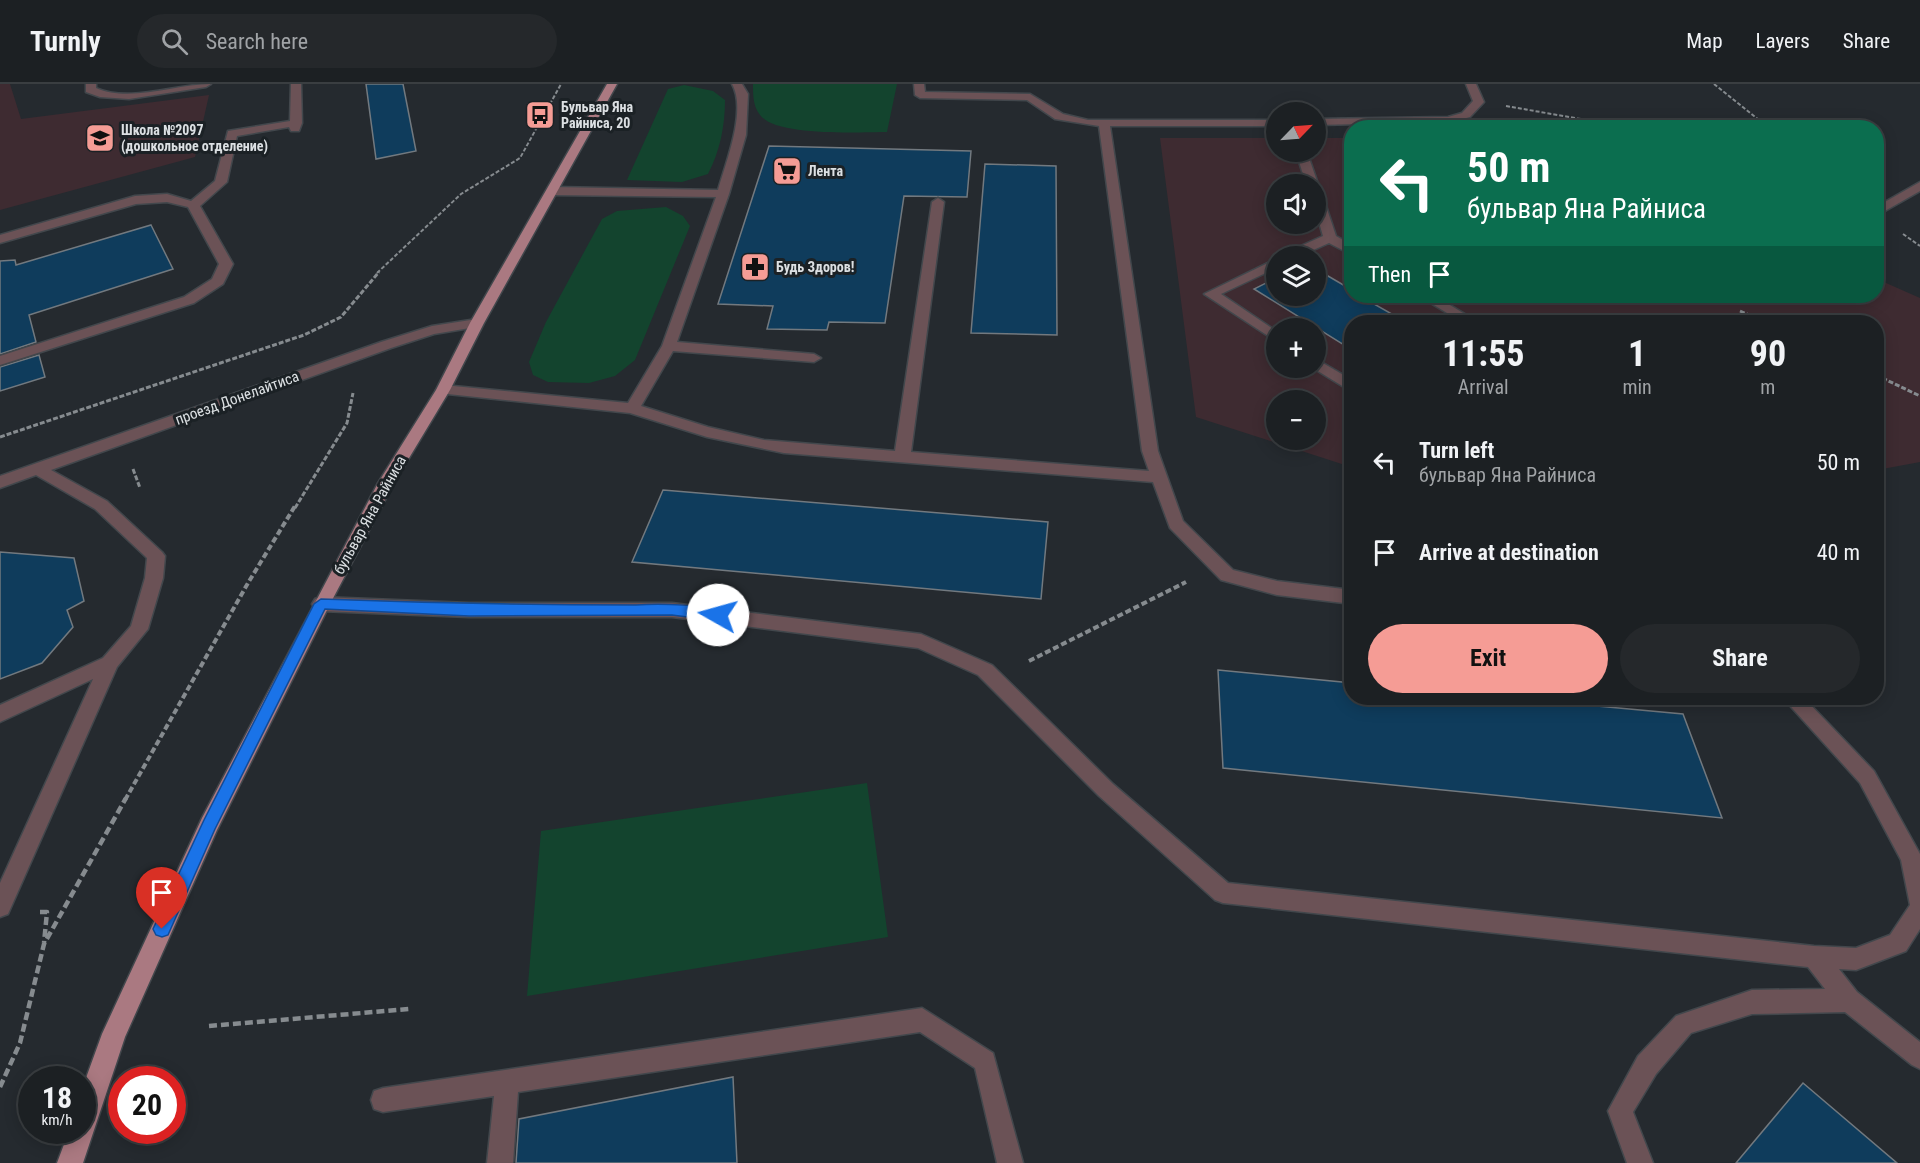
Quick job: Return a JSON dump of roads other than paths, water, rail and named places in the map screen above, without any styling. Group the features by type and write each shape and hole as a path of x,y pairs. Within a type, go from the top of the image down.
{"main road":[{"name":"бульвар Яна Райниса","path":"96,1085 114,1034 195,856 321,604 386,483 443,390 477,324 612,84"},
{"path":"70,1163 77,1144"}],"street":[{"path":"91,84 90,90 99,96 116,96 206,84"},
{"path":"193,205 221,182 232,133 295,126 296,84"},
{"path":"632,408 669,346 723,194 740,135 743,94 737,84"},
{"path":"920,84 920,95 1030,97 1059,117 1104,123 1266,123"},
{"path":"1448,120 1466,115 1479,102 1470,84"},
{"path":"1466,115 1469,120"},
{"path":"1326,122 1344,122"},
{"path":"1104,123 1150,451 1176,524 1227,575 1277,588 1344,596"},
{"path":"1884,207 1920,186"},
{"path":"553,190 723,194"},
{"path":"0,239 135,200 167,198 193,205 226,264 218,281 189,300 0,361"},
{"path":"902,458 938,202"},
{"path":"1326,225 1330,238 1344,246"},
{"path":"1312,246 1330,238"},
{"path":"1266,268 1211,294 1266,330"},
{"path":"1438,303 1459,315"},
{"name":"проезд Донелайтиса","path":"0,482 386,345 432,330 477,324"},
{"path":"669,346 814,358"},
{"path":"1326,370 1344,382"},
{"path":"443,390 632,408 734,440 784,448 1159,477"},
{"path":"0,907 110,663 139,629 154,578 156,556 100,506 38,469"},
{"path":"321,604 469,610 672,610 921,641 985,670 1106,790 1223,893 1814,957 1856,959 1898,943 1920,909"},
{"path":"0,714 110,663"},
{"path":"1800,705 1867,777 1911,858 1920,902"},
{"path":"1814,957 1849,1000 1920,1057"},
{"path":"1640,1163 1620,1111 1647,1065 1684,1024 1752,1002 1849,1000"},
{"path":"383,1100 922,1020 985,1061 1010,1163"},
{"path":"500,1163 507,1082"}],"place":[{"name":"Бульвар Яна Райниса, 20","path":"540,115"},
{"name":"Школа №2097 (дошкольное отделение)","path":"100,138"},
{"name":"Лента","path":"787,171"},
{"name":"Будь Здоров!","path":"755,267"}]}
